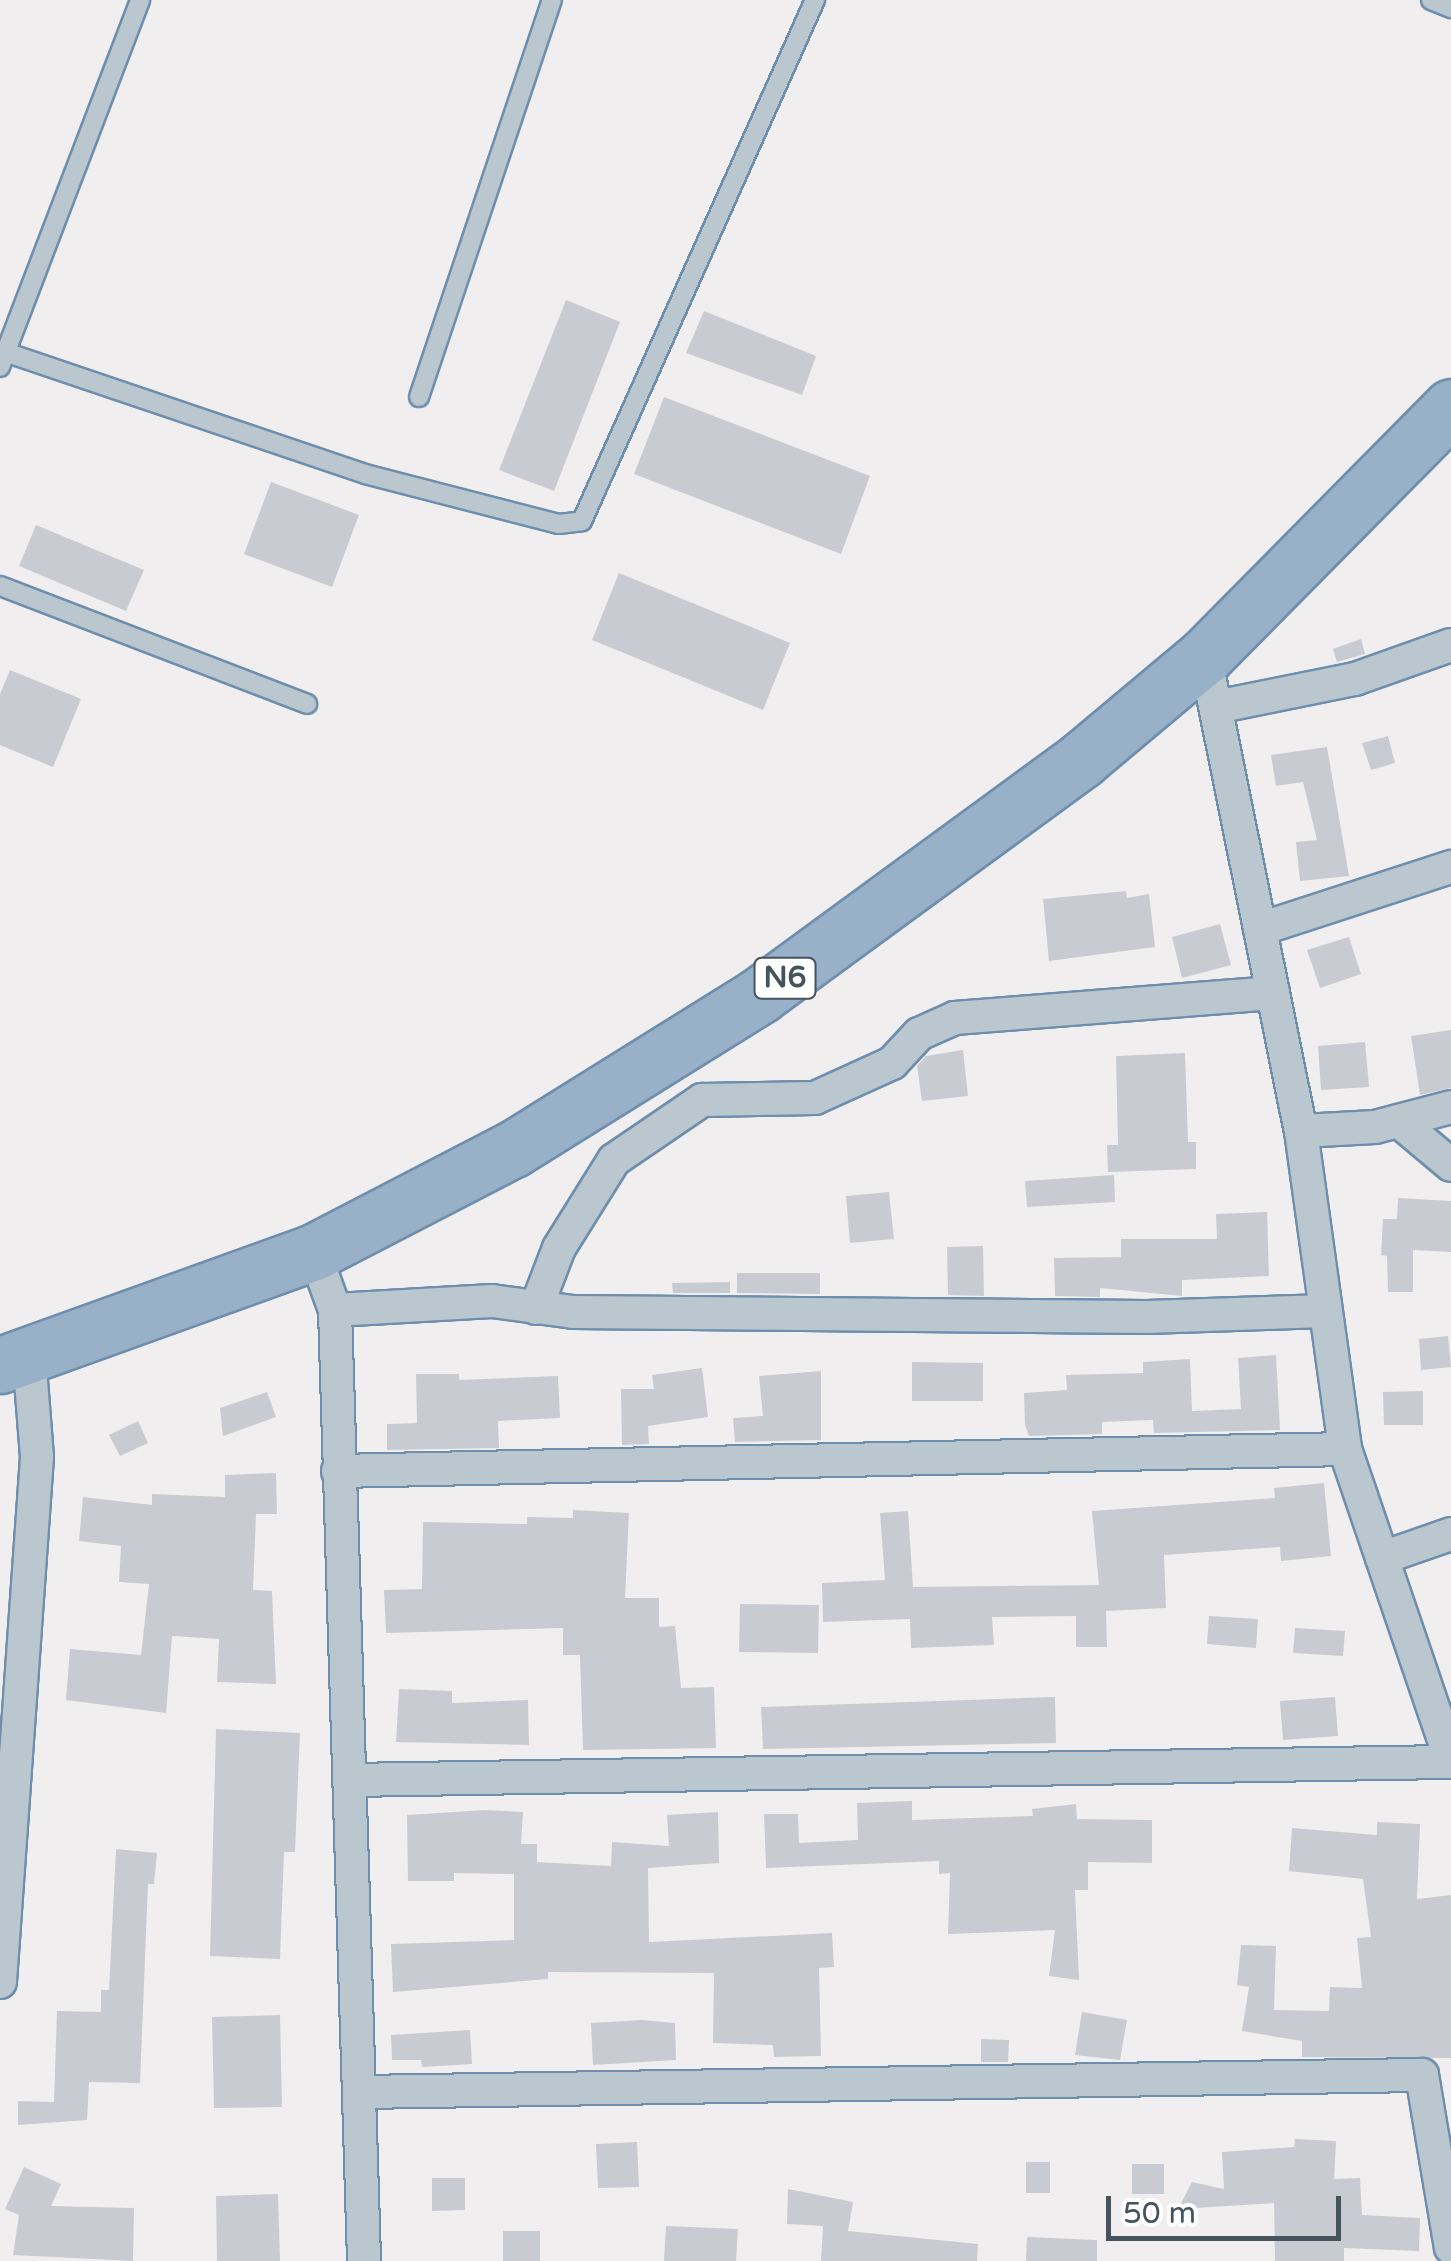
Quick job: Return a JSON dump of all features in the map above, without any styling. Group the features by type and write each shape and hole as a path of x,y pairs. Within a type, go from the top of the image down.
{"highway":[{"name":"N6","path":"15,1360 314,1252 513,1149 760,995 1081,760 1211,682 1451,406"}],"street":[{"path":"350,1780 1451,1761 1345,1449 1300,1132 1211,682 1356,679 1451,645"},
{"path":"1260,928 1451,867"},
{"path":"536,1308 559,1248 614,1160 702,1100 815,1098 892,1062 918,1034 955,1018 1273,992"},
{"path":"1300,1132 1401,1122 1451,1107"},
{"path":"1401,1122 1451,1165"},
{"path":"314,1252 335,1310 364,2261"},
{"path":"335,1310 492,1301 536,1308 1147,1317 1324,1312"},
{"path":"0,1982 37,1456 15,1360"},
{"path":"338,1470 1345,1449"},
{"path":"1382,1558 1451,1534"},
{"path":"361,2092 1436,2073 1451,2248"}],"lane":[{"path":"140,0 3,359 366,474 560,524 582,521 815,0"},
{"path":"419,398 552,0"},
{"path":"1430,0 1451,8"},
{"path":"0,586 307,704"}],"building":[{"path":"566,300 620,322 554,491 499,470"},
{"path":"704,311 816,356 802,395 686,353"},
{"path":"664,397 870,476 841,554 634,474"},
{"path":"271,482 359,515 332,587 244,554"},
{"path":"36,525 144,570 126,611 19,566"},
{"path":"619,573 790,643 763,710 592,640"},
{"path":"1361,639 1365,654 1337,662 1333,649"},
{"path":"10,670 81,699 53,767 0,745 0,694"},
{"path":"1388,736 1395,763 1371,770 1362,743"},
{"path":"1327,747 1349,876 1300,881 1296,842 1317,840 1303,782 1276,786 1271,755"},
{"path":"1126,891 1127,898 1149,894 1155,947 1049,961 1043,899"},
{"path":"1220,924 1231,965 1182,978 1172,937"},
{"path":"1349,937 1361,974 1320,988 1307,950"},
{"path":"1451,1030 1451,1088 1420,1095 1411,1036"},
{"path":"1365,1042 1369,1087 1321,1090 1318,1046"},
{"path":"963,1050 968,1096 922,1101 917,1066 926,1056"},
{"path":"1185,1053 1188,1142 1196,1142 1196,1169 1108,1172 1107,1145 1118,1145 1116,1056"},
{"path":"1114,1175 1115,1202 1027,1207 1025,1181"},
{"path":"889,1192 894,1239 850,1243 846,1196"},
{"path":"1398,1198 1451,1201 1451,1252 1413,1250 1413,1292 1388,1292 1387,1256 1381,1255 1383,1219 1397,1219"},
{"path":"1267,1212 1269,1276 1182,1280 1182,1296 1100,1288 1100,1297 1055,1296 1054,1258 1121,1257 1121,1239 1217,1239 1216,1214"},
{"path":"983,1246 984,1296 948,1295 947,1247"},
{"path":"737,1273 820,1273 820,1294 737,1293"},
{"path":"730,1282 730,1293 673,1293 672,1283"},
{"path":"1448,1336 1451,1367 1421,1370 1419,1339"},
{"path":"1276,1355 1280,1430 1154,1433 1153,1420 1102,1422 1102,1434 1029,1436 1025,1425 1024,1393 1067,1390 1066,1375 1143,1373 1143,1362 1190,1359 1192,1411 1241,1409 1238,1358"},
{"path":"912,1362 983,1363 983,1401 912,1401"},
{"path":"702,1368 708,1417 648,1426 649,1444 622,1445 621,1389 654,1389 652,1375"},
{"path":"821,1371 821,1440 735,1442 733,1418 763,1416 759,1376"},
{"path":"416,1374 459,1374 459,1380 558,1376 560,1418 498,1421 499,1448 387,1450 387,1424 417,1423"},
{"path":"1423,1391 1423,1425 1384,1425 1383,1392"},
{"path":"267,1392 276,1417 223,1436 220,1408"},
{"path":"138,1421 148,1443 120,1456 109,1435"},
{"path":"276,1473 277,1514 256,1514 253,1590 272,1591 276,1684 217,1682 219,1639 172,1636 166,1713 66,1700 70,1649 141,1655 149,1584 119,1582 121,1546 79,1541 83,1497 152,1505 152,1494 225,1497 225,1475"},
{"path":"1324,1483 1331,1556 1281,1561 1280,1547 1164,1555 1166,1608 1106,1611 1107,1647 1076,1647 1076,1616 992,1617 994,1645 911,1648 910,1619 823,1622 822,1583 885,1580 880,1513 908,1511 913,1587 1099,1585 1092,1511 1275,1498 1274,1488"},
{"path":"573,1510 629,1513 625,1598 659,1598 659,1627 675,1626 681,1688 714,1687 716,1748 583,1750 580,1655 563,1655 563,1628 386,1633 384,1590 422,1589 423,1522 527,1524 527,1517 573,1518"},
{"path":"740,1604 819,1605 818,1653 739,1652"},
{"path":"1209,1616 1258,1619 1256,1648 1207,1644"},
{"path":"1295,1628 1345,1631 1343,1656 1293,1653"},
{"path":"399,1689 452,1691 452,1703 528,1700 529,1745 396,1742"},
{"path":"1055,1697 1056,1743 763,1749 761,1707"},
{"path":"1335,1697 1338,1736 1283,1740 1280,1701"},
{"path":"216,1729 300,1733 295,1852 284,1852 280,1959 210,1956"},
{"path":"912,1801 912,1820 1033,1816 1032,1809 1076,1804 1077,1819 1152,1820 1152,1863 1088,1862 1088,1890 1075,1890 1079,1980 1049,1976 1055,1930 948,1934 950,1873 939,1874 939,1861 766,1868 764,1814 798,1814 799,1843 858,1840 857,1803"},
{"path":"523,1812 521,1844 537,1844 537,1862 611,1866 612,1842 669,1846 667,1815 718,1812 719,1863 648,1868 649,1942 832,1933 834,1967 819,1968 821,2056 774,2057 773,2045 713,2043 714,1973 548,1972 548,1979 393,1992 391,1944 514,1940 514,1874 454,1873 454,1881 408,1881 407,1815"},
{"path":"1377,1822 1420,1824 1417,1899 1451,1895 1451,2058 1302,2057 1302,2041 1242,2031 1249,1987 1237,1985 1241,1945 1276,1946 1274,2010 1329,2011 1330,1987 1362,1988 1357,1938 1371,1937 1363,1879 1289,1871 1292,1828 1377,1835"},
{"path":"116,1849 157,1853 154,1884 148,1884 140,2083 89,2082 87,2120 18,2125 18,2101 54,2102 57,2011 101,2012 101,1990 109,1990"},
{"path":"1082,2012 1127,2020 1120,2060 1075,2055"},
{"path":"280,2015 282,2107 214,2108 212,2017"},
{"path":"591,2023 675,2023 676,2060 593,2065"},
{"path":"470,2030 472,2064 422,2067 421,2060 392,2060 391,2035"},
{"path":"981,2039 1009,2040 1008,2062 981,2062"},
{"path":"1295,2139 1336,2141 1334,2179 1360,2178 1362,2215 1420,2218 1419,2251 1344,2248 1344,2261 1275,2261 1274,2203 1178,2209 1192,2182 1224,2189 1222,2152 1294,2147"},
{"path":"637,2142 639,2187 598,2188 596,2144"},
{"path":"1026,2162 1050,2162 1050,2193 1026,2193"},
{"path":"1132,2164 1164,2164 1164,2194 1132,2194"},
{"path":"24,2167 61,2184 51,2206 134,2208 133,2261 13,2255 19,2215 5,2209"},
{"path":"432,2178 465,2178 465,2210 432,2211"},
{"path":"788,2189 853,2202 848,2231 978,2244 977,2261 821,2261 823,2226 787,2224"},
{"path":"278,2194 280,2261 217,2261 216,2196"},
{"path":"666,2226 738,2229 736,2261 664,2261"},
{"path":"503,2231 540,2231 540,2261 503,2261"},
{"path":"1027,2237 1097,2240 1097,2261 1026,2261"}]}
